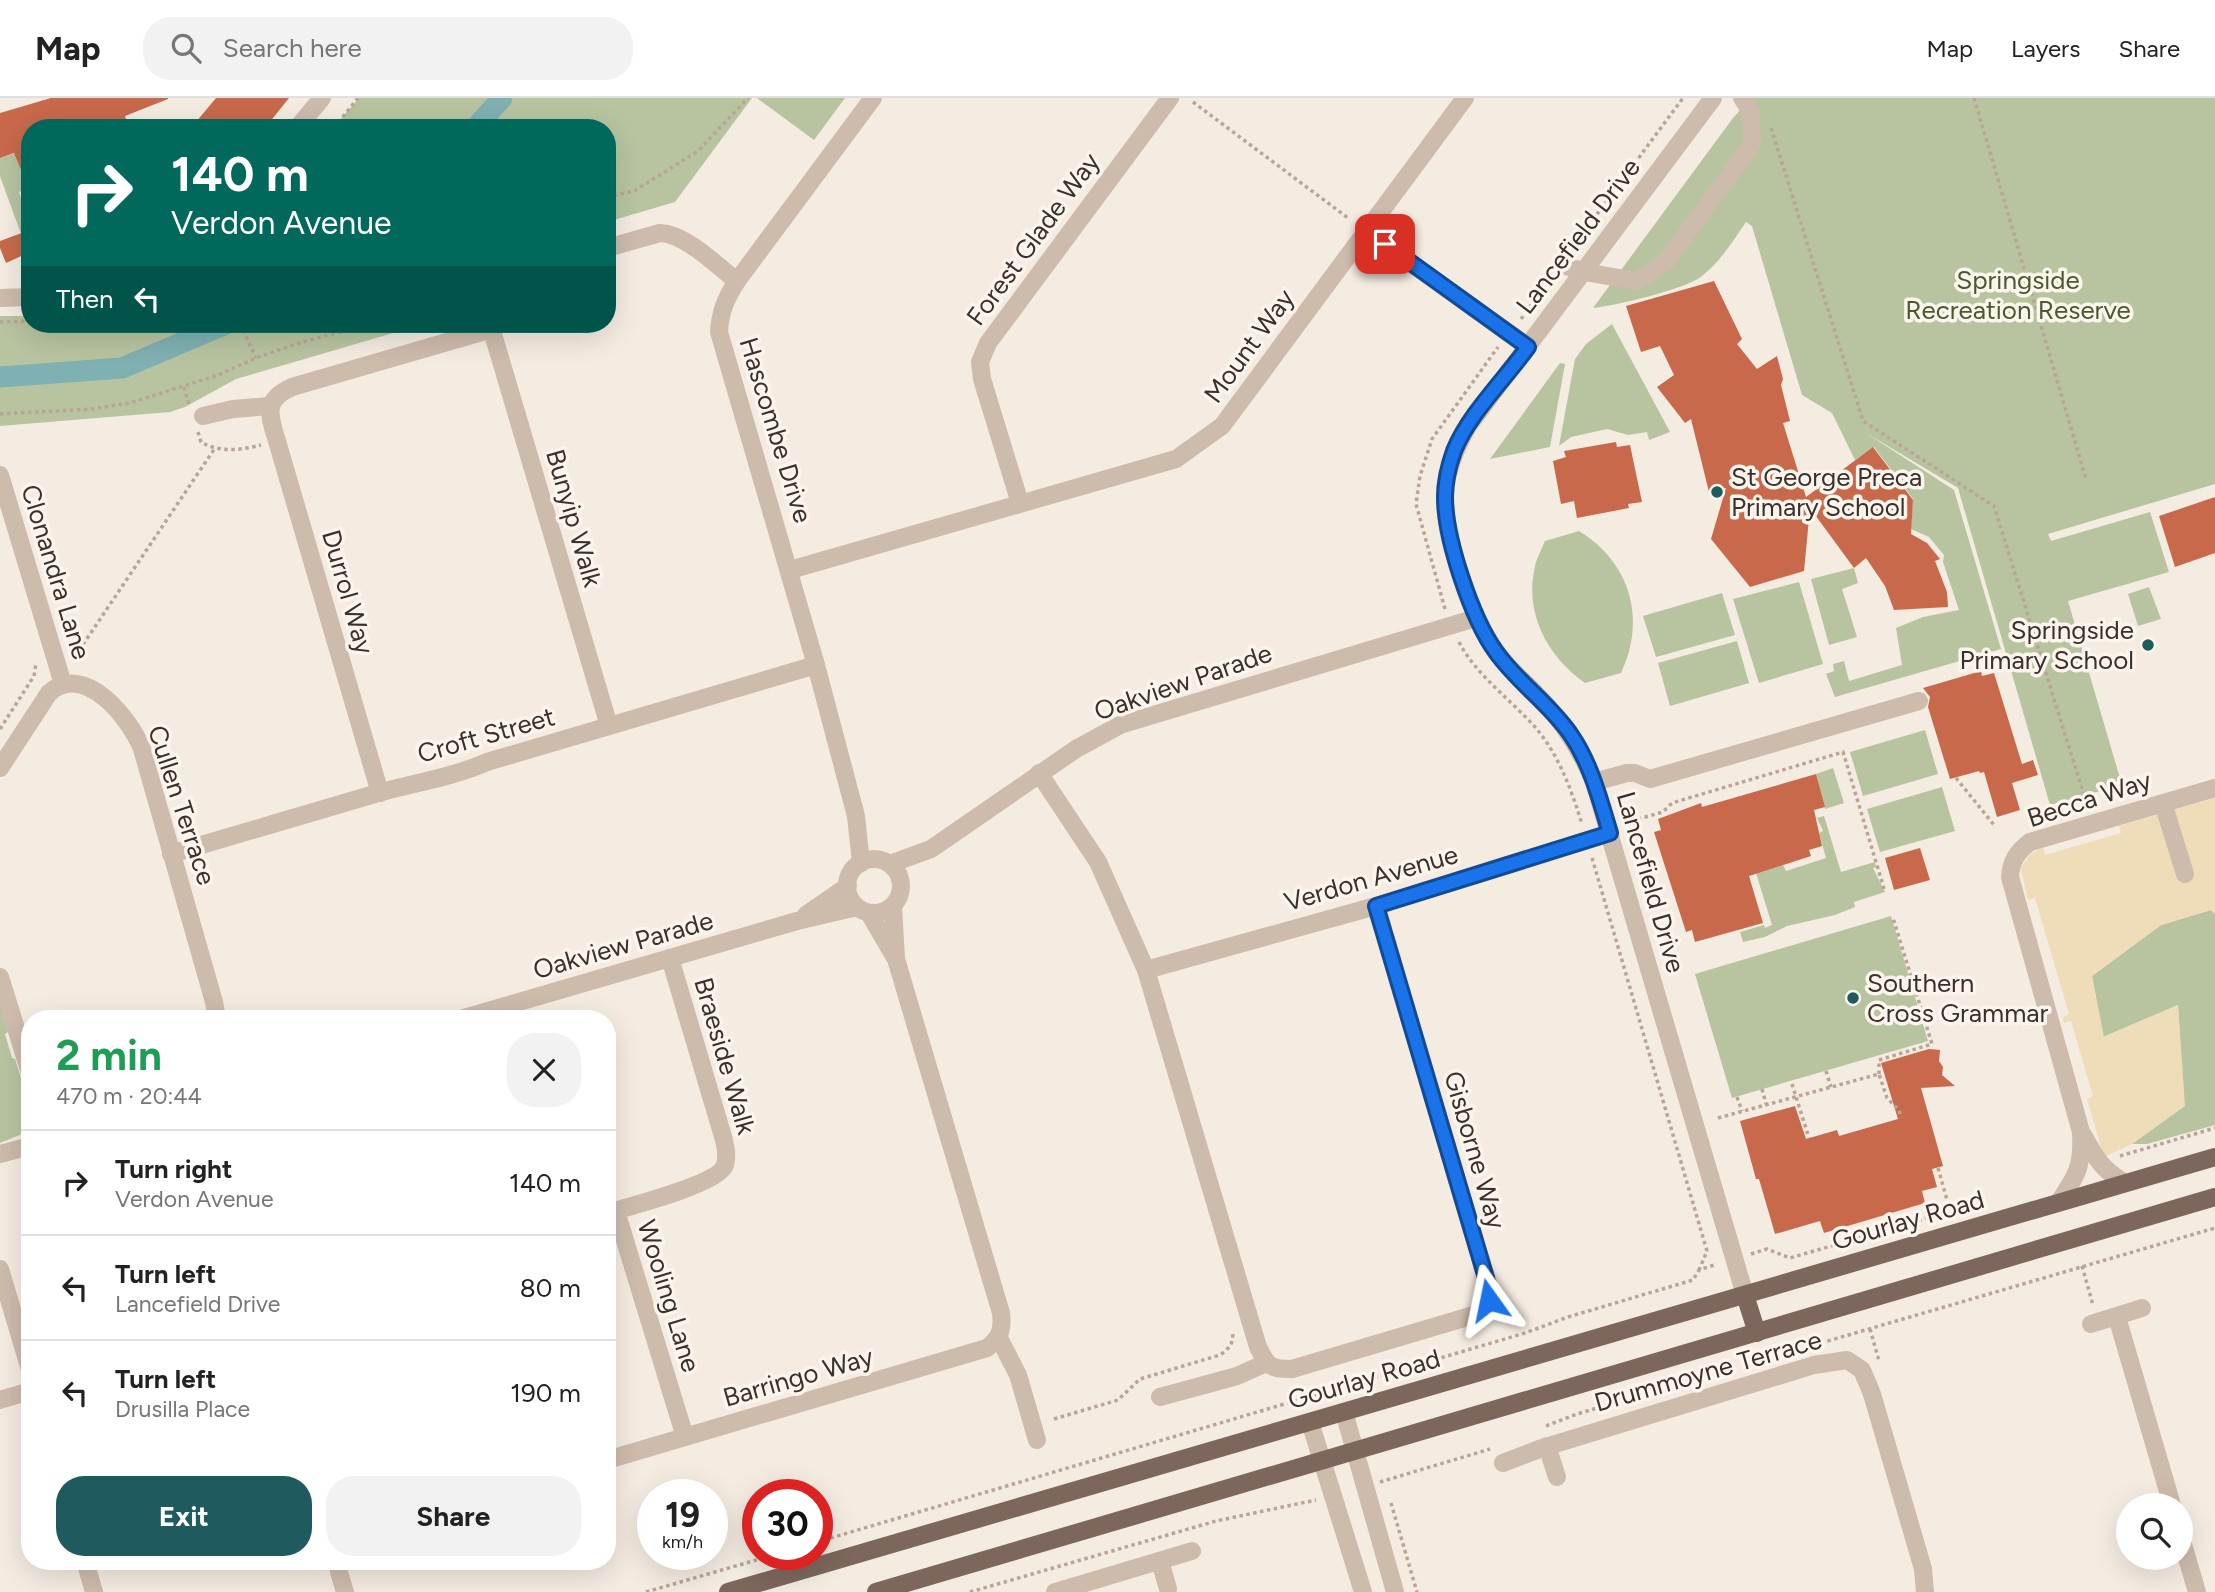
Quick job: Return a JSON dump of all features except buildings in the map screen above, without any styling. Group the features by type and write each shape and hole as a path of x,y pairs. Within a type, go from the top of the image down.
{"main road":[{"name":"Gourlay Road","path":"729,1592 2215,1157"},
{"path":"876,1592 2215,1197"},
{"path":"1745,1294 1757,1333"}],"street":[{"path":"304,119 322,98"},
{"name":"Hascombe Drive","path":"873,98 737,281 725,300 719,332 790,569 856,816 876,862"},
{"name":"Forest Glade Way","path":"1020,503 982,379 980,362 988,343 1170,98"},
{"name":"Mount Way","path":"790,569 1176,459 1222,426 1465,98"},
{"name":"Lancefield Drive","path":"1713,98 1468,426 1455,449 1448,472 1445,497 1447,527 1476,618 1496,653 1555,714 1585,758 1610,833 1745,1294"},
{"path":"1561,264 1584,272 1637,281 1665,263 1752,144 1746,105"},
{"path":"1366,231 1528,347"},
{"path":"616,245 660,233 669,234 681,239 737,281"},
{"path":"0,298 21,297"},
{"path":"203,416 233,409 270,406 279,393 292,387 468,333"},
{"name":"Bunyip Walk","path":"493,333 609,726"},
{"name":"Durrol Way","path":"270,406 276,441 380,793"},
{"name":"Clonandra Lane","path":"0,475 63,684"},
{"name":"Oakview Parade","path":"901,885 931,849 1076,748 1120,725 1476,618"},
{"name":"Croft Street","path":"171,854 446,774 464,772 487,762 816,665"},
{"name":"Cullen Terrace","path":"63,684 75,682 117,708 128,721 142,749 216,1010"},
{"path":"0,768 49,693 63,684"},
{"path":"1594,782 1627,772 1650,779 1919,701"},
{"path":"1039,773 1098,862 1146,970 1266,1363"},
{"name":"Becca Way","path":"2059,1202 2077,1174 2082,1155 2081,1132 2010,877 2014,858 2031,842 2215,788"},
{"path":"2163,803 2185,874"},
{"name":"Verdon Avenue","path":"1146,970 1376,906 1610,833"},
{"name":"Oakview Parade","path":"876,862 931,849"},
{"path":"863,910 878,913 893,906 901,893 900,877 876,862 851,873 848,886 852,901 863,910 896,959"},
{"name":"Oakview Parade","path":"797,921 848,886"},
{"path":"893,906 896,959 1001,1313 999,1338 1018,1376 1037,1440"},
{"name":"Gisborne Way","path":"1160,1397 1237,1376 1266,1363 1277,1369 1292,1369 1474,1315 1486,1307 1489,1288 1376,906"},
{"name":"Oakview Parade","path":"491,1010 797,921 863,910"},
{"name":"Braeside Walk","path":"616,1211 701,1183 716,1175 725,1166 727,1151 670,958"},
{"path":"0,977 21,1044"},
{"name":"Becca Way","path":"2081,1132 2100,1165 2125,1183"},
{"path":"0,1154 21,1148"},
{"name":"Wooling Lane","path":"616,1224 685,1437"},
{"path":"0,1269 21,1340"},
{"path":"2095,1323 2142,1308"},
{"path":"2117,1317 2168,1493"},
{"name":"Barringo Way","path":"616,1457 987,1348 999,1338"},
{"name":"Drummoyne Terrace","path":"1503,1463 1547,1446 1826,1362 1847,1360 1862,1370 1872,1394 1923,1569 1925,1592"},
{"path":"0,1400 21,1394"},
{"path":"1343,1412 1395,1592"},
{"path":"1310,1422 1363,1592"},
{"path":"1547,1446 1557,1477"},
{"path":"1055,1592 1192,1551"},
{"path":"1160,1561 1168,1589"},
{"path":"88,1570 94,1592"},
{"path":"341,1570 345,1592"},
{"path":"2191,1570 2197,1592"}],"path":[{"path":"341,119 358,98"},
{"path":"616,195 634,191 698,151 748,98"},
{"path":"833,1537 1525,1333 1568,1317 1693,1280 1699,1270 1707,1251 1569,783 1554,753 1536,728 1462,648 1450,625 1416,504 1420,476 1432,439 1684,98"},
{"path":"1974,98 2086,479"},
{"path":"1193,102 1349,218"},
{"path":"1746,105 1767,116 1863,421 1994,506 2093,824"},
{"path":"0,322 21,321"},
{"path":"244,333 256,358"},
{"path":"0,414 92,409 130,403 218,375 296,344 336,333"},
{"path":"0,729 36,670 78,652 215,447"},
{"path":"33,652 36,670"},
{"path":"1631,821 1663,812 1672,803 1843,752 1885,892"},
{"path":"1956,778 1994,825"},
{"path":"1893,918 1932,1044 1880,1060 1879,1074 1887,1098 1899,1110 1902,1118"},
{"path":"1826,1071 1831,1087"},
{"path":"1718,1118 1879,1074"},
{"path":"1792,1084 1809,1138"},
{"path":"1762,1089 1766,1104"},
{"path":"1737,1097 1742,1111"},
{"path":"2112,1158 2215,1128"},
{"path":"1938,1168 1950,1208"},
{"path":"1699,1270 1768,1249 1790,1258 1924,1219 1955,1205"},
{"path":"2082,1266 2095,1323"},
{"path":"1054,1419 1118,1400 1140,1379 1220,1355 1226,1352 1233,1340 1231,1327 1251,1321"},
{"path":"1385,1480 1417,1592"},
{"path":"646,1592 742,1564"}],"green space":[{"path":"359,98 752,98 675,202 616,219 616,119 341,119"},
{"path":"757,98 845,98 814,140"},
{"name":"Springside Recreation Reserve","path":"1751,98 2215,98 2215,484 2048,534 2051,541 2150,512 2169,572 2068,601 2122,785 2050,805 1958,488 1866,433 1954,490 2001,649 1835,697 1826,674 1834,671 1833,664 1844,661 1849,681 1902,665 1896,628 1923,617 1959,610 1943,562 1944,555 1929,537 1911,529 1913,499 1874,447 1855,460 1832,413 1802,395 1752,226 1746,222 1715,264 1694,281 1650,296 1593,308 1733,118"},
{"path":"19,152 21,157 21,234 0,176 0,158"},
{"path":"0,316 21,316 21,333 393,333 236,379 185,407 170,412 0,426"},
{"path":"1612,324 1670,432 1649,440 1647,432 1628,435 1607,429 1571,437 1559,446 1575,359 1586,344"},
{"path":"1560,363 1565,364 1550,447 1490,459"},
{"path":"1579,531 1597,544 1622,575 1633,613 1629,653 1621,673 1585,683 1560,660 1542,632 1536,617 1532,583 1538,556 1545,541"},
{"path":"1854,568 1858,583 1842,589 1857,637 1829,645 1811,579"},
{"path":"1799,582 1823,664 1759,683 1733,599"},
{"path":"2149,587 2161,619 2138,626 2128,594"},
{"path":"1722,593 1735,635 1656,657 1643,616"},
{"path":"1737,641 1749,683 1670,706 1658,663"},
{"path":"1925,730 1938,774 1863,796 1850,752"},
{"path":"1833,768 1844,803 1825,809 1816,774"},
{"path":"1942,787 1955,831 1880,852 1867,809"},
{"path":"1824,816 1841,872 1875,862 1876,867 1873,868 1885,892 1854,902 1855,907 1835,915 1787,926 1765,937 1743,942 1740,932 1772,925 1756,873 1783,865 1786,871 1826,858 1819,833 1823,831 1817,818"},
{"path":"2211,910 2215,914 2215,1125 2147,1144 2132,1144 2184,1106 2178,1005 2103,1037 2092,976 2161,925"},
{"path":"1891,916 1928,1041 1732,1098 1695,974"},
{"path":"0,1006 8,1032 5,1034 21,1078 21,1134 0,1143"}],"sand":[{"path":"2215,798 2215,914 2211,910 2161,925 2092,976 2104,1037 2178,1005 2185,1106 2132,1144 2104,1157 2087,1099 2093,1096 2071,1021 2064,1023 2063,1017 2069,1014 2035,898 2028,900 2021,869 2029,856 2043,848 2045,855 2121,833 2119,826"}],"waterway":[{"path":"483,119 502,98"},
{"path":"0,377 122,368 205,333"}],"place":[{"name":"St George Preca Primary School","path":"1717,492"},
{"name":"Springside Primary School","path":"2148,645"},
{"name":"Southern Cross Grammar","path":"1853,998"}],"route":[{"path":"1385,244 1528,347 1468,426 1455,449 1448,472 1445,497 1447,527 1476,618 1496,653 1535,692 1571,735 1585,758 1610,833 1376,906 1489,1288 1489,1300"}]}
